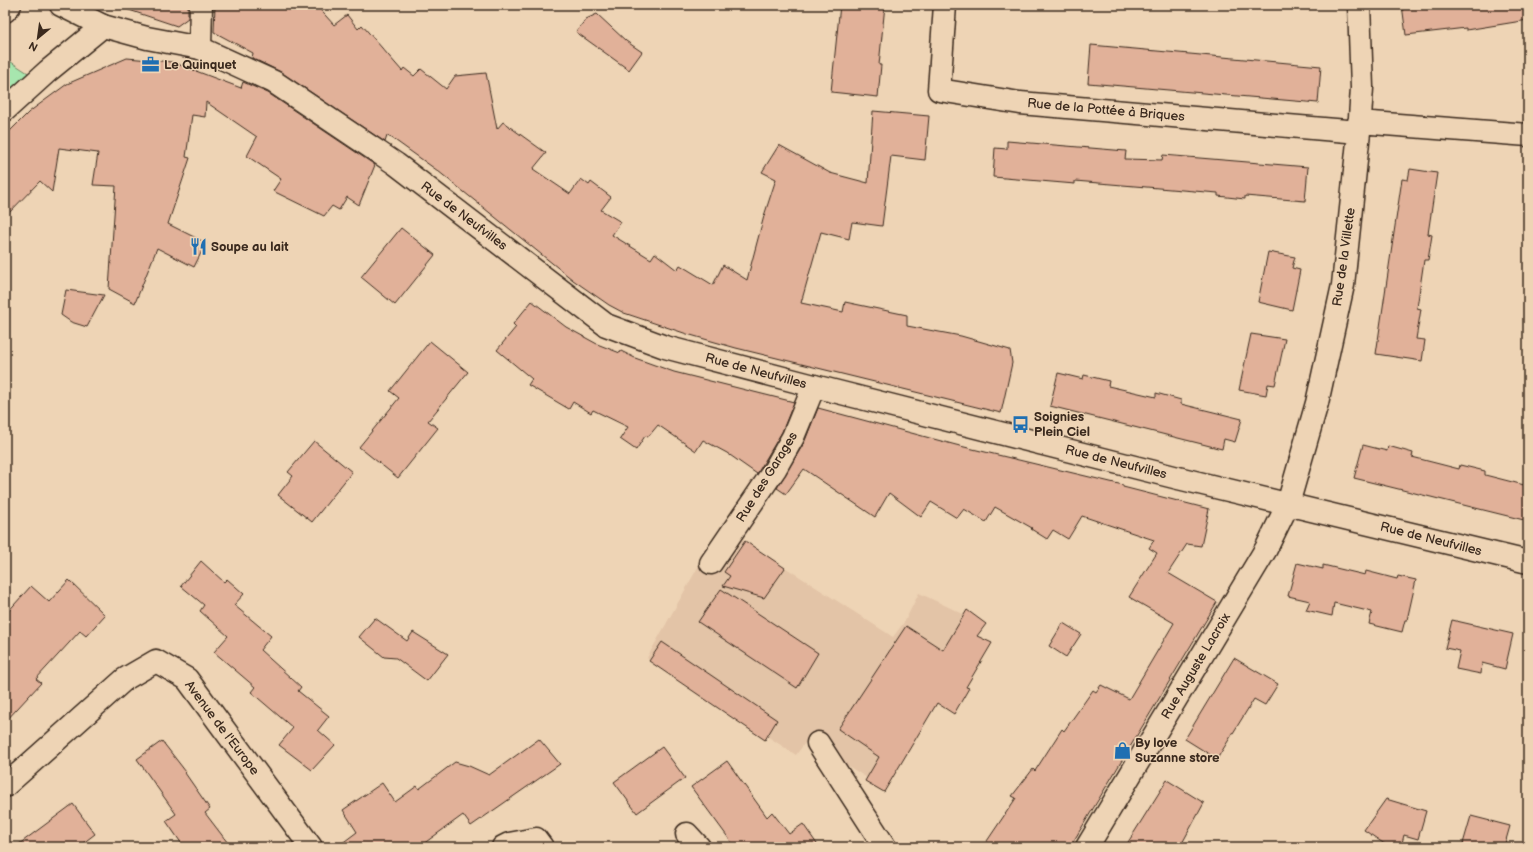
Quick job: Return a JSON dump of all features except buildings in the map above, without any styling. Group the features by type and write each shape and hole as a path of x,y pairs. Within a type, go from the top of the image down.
{"street":[{"path":"5,11 10,5"},
{"name":"Rue de Neufvilles","path":"61,5 103,26 147,38 200,48 274,82 389,160 606,325 665,347 814,386 1528,562"},
{"path":"200,48 201,5"},
{"name":"Rue de la Pottée à Briques","path":"945,5 939,90 1020,103 1359,127"},
{"name":"Rue de la Villette","path":"1288,504 1316,403 1343,285 1362,88 1359,5"},
{"path":"5,110 48,71 103,26"},
{"path":"1359,127 1528,134"},
{"name":"Rue des Garages","path":"711,563 775,469 789,444 814,386"},
{"name":"Rue Auguste Lacroix","path":"1087,847 1266,549 1288,504"},
{"name":"Avenue de l'Europe","path":"5,786 125,679 156,661 187,679 311,847"},
{"path":"818,743 885,847"},
{"path":"503,847 509,844 536,839 542,847"}],"shaded area":[{"path":"721,526 893,637 905,621 919,593 982,623 883,788 807,740 796,755 647,658"}],"green space":[{"path":"5,58 28,73 5,96"}],"place":[{"name":"Le Quinquet","path":"151,65"},
{"name":"Soupe au lait","path":"198,247"},
{"name":"Soignies Plein Ciel","path":"1021,424"},
{"name":"By love Suzanne store","path":"1122,750"}]}
